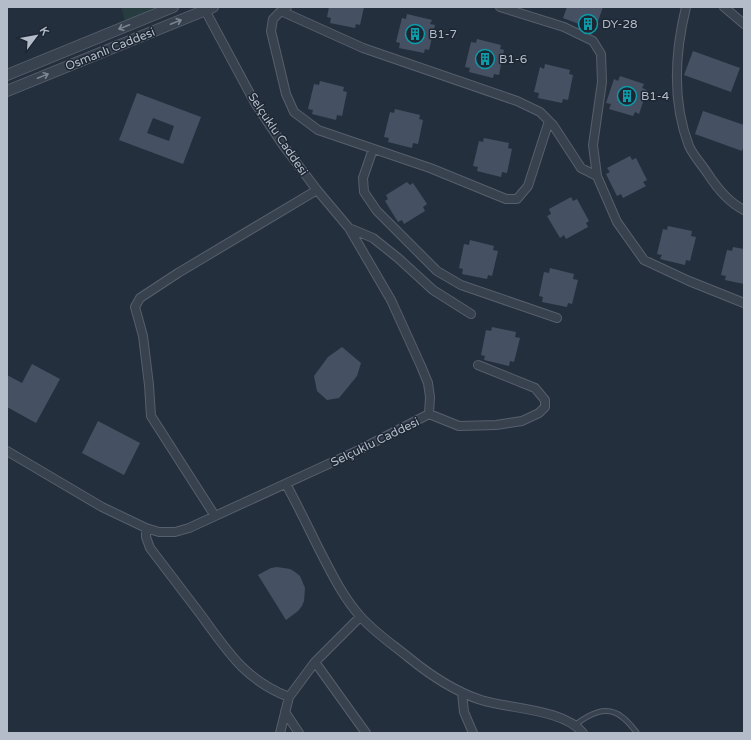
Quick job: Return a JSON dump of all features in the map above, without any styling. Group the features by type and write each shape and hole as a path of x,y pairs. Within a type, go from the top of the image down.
{"street":[{"name":"Osmanlı Caddesi","path":"7,75 173,7"},
{"path":"500,7 564,27 593,41 601,54 602,82 593,145 597,176 617,222 644,260 689,281 744,303"},
{"path":"686,7 678,56 677,97 689,147 725,197 744,210"},
{"path":"724,7 744,24"},
{"name":"Osmanlı Caddesi","path":"7,91 207,8"},
{"name":"Selçuklu Caddesi","path":"7,451 102,507 146,528 159,532 175,532 189,528 286,484 361,449 429,414 430,397 428,383 391,300 350,228 317,190 255,103 207,8"},
{"path":"549,122 528,186 517,199 506,199 430,168 318,130 294,112 286,94 271,31 273,20 284,9 363,48 517,101 540,112 549,122 581,168 597,176"},
{"path":"373,149 362,178 364,192 376,211 437,271 461,285 557,318"},
{"path":"214,516 151,416 143,336 135,306 140,298 178,273 317,190"},
{"path":"350,228 373,238 398,258 433,290 472,314"},
{"path":"429,414 459,426 496,425 522,421 539,413 545,407 545,400 535,388 478,365"},
{"path":"286,484 338,586 360,617 374,630 440,681 462,693 501,705 558,716 575,725 583,733"},
{"path":"146,528 146,537 150,548 233,659 254,679 289,697"},
{"path":"280,733 289,697 315,662 360,617"},
{"path":"315,662 366,733"},
{"path":"462,693 464,712 473,733"},
{"path":"285,712 300,733"}],"lane":[{"path":"575,725 592,714 598,712 611,712 622,717 638,733"}],"green space":[{"path":"121,7 158,7 125,21"}],"building":[{"path":"329,7 364,7 360,25 356,24 355,28 330,23 331,18 327,17"},
{"name":"DY-28","path":"567,7 603,7 595,30 563,18"},
{"name":"B1-7","path":"407,14 432,20 430,24 435,25 429,50 425,49 424,53 399,48 400,43 396,42 402,18 406,19"},
{"name":"B1-6","path":"477,39 501,45 500,49 504,50 499,75 494,74 493,78 469,72 470,68 465,67 471,42 476,43"},
{"path":"693,51 740,68 731,92 684,75"},
{"path":"545,64 570,70 569,74 573,75 568,100 563,99 562,103 538,98 539,93 534,92 540,67 544,69"},
{"name":"B1-4","path":"620,76 644,84 642,88 647,90 639,114 635,112 633,116 609,109 611,104 606,103 614,79 618,81"},
{"path":"320,81 344,87 343,91 347,92 342,116 337,115 336,120 312,114 313,110 308,109 314,84 319,85"},
{"path":"137,93 201,117 183,164 119,140","holes":["153,118 174,126 169,141 147,133"]},
{"path":"395,109 420,115 419,119 423,120 418,144 413,143 412,148 388,142 389,138 384,137 390,112 394,113"},
{"path":"703,111 744,125 744,145 742,151 695,134"},
{"path":"484,138 509,143 508,148 512,149 507,173 502,172 501,177 477,171 478,167 473,166 479,141 483,142"},
{"path":"630,156 632,160 636,158 647,180 643,182 646,186 623,198 621,194 617,196 606,174 610,172 607,168"},
{"path":"407,182 410,185 413,183 427,204 423,207 425,211 404,224 402,220 398,222 385,201 388,199 386,195"},
{"path":"571,197 573,201 577,199 589,221 586,223 588,227 566,239 564,235 560,238 547,216 551,214 549,209"},
{"path":"668,226 692,231 691,236 696,237 690,261 686,260 685,265 660,259 662,255 657,254 663,229 667,230"},
{"path":"470,240 494,246 493,250 498,251 492,276 488,275 487,279 462,274 463,269 459,268 464,244 469,245"},
{"path":"733,247 744,249 744,284 725,280 726,276 721,275 727,250 732,251"},
{"path":"550,268 574,274 573,279 578,280 572,304 568,303 567,307 542,302 543,297 539,296 544,272 549,273"},
{"path":"492,327 516,332 515,337 520,338 514,362 510,361 509,366 484,360 485,356 481,355 486,330 491,331"},
{"path":"342,347 361,363 357,376 339,398 327,400 317,391 314,376 328,357"},
{"path":"32,364 60,379 36,423 7,407 7,375 22,383"},
{"path":"98,421 140,443 124,475 82,453"},
{"path":"277,567 290,569 295,572 300,576 305,588 302,606 286,620 258,575 271,568"}],"place":[{"name":"DY-28","path":"588,24"},
{"name":"B1-7","path":"415,34"},
{"name":"B1-6","path":"485,59"},
{"name":"B1-4","path":"627,96"}]}
